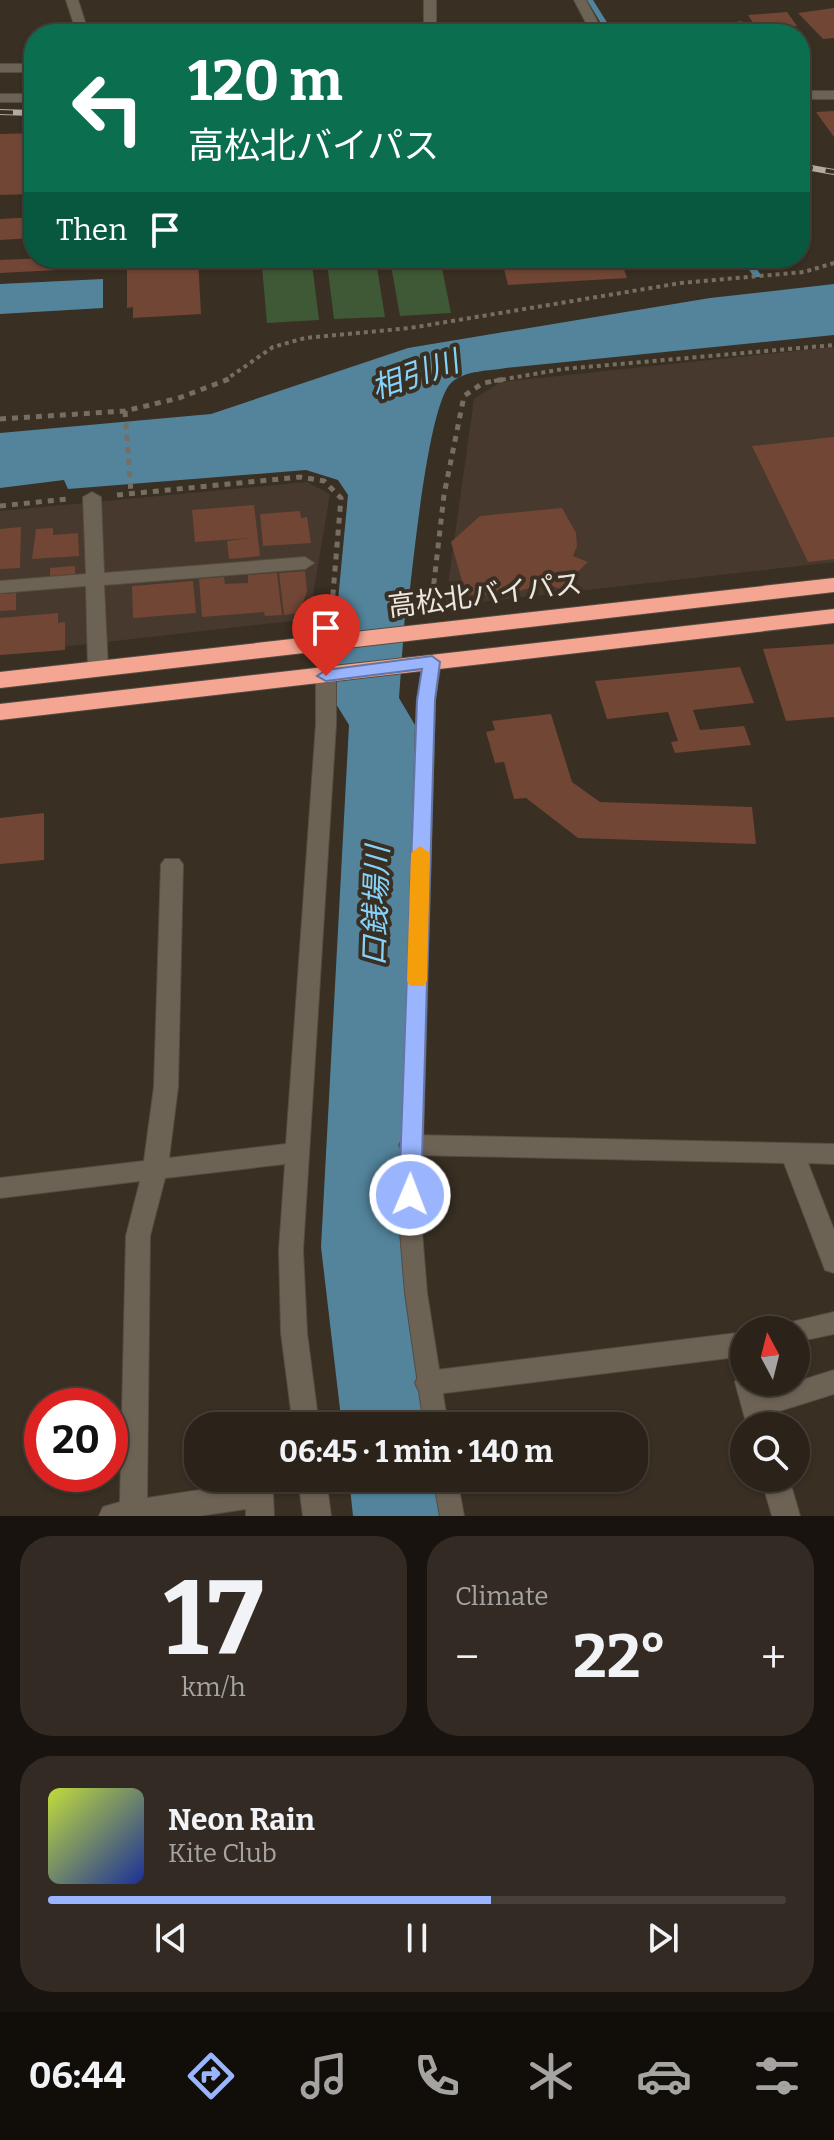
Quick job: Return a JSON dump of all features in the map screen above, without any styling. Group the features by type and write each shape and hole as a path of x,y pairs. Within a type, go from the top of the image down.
{"highway":[{"name":"高松北バイパス","path":"0,680 429,622 834,585"},
{"path":"0,712 834,616"}],"street":[{"path":"72,0 80,24"},
{"path":"430,0 430,24"},
{"path":"580,0 593,24"},
{"path":"0,68 24,68"},
{"path":"810,95 834,95"},
{"path":"0,98 24,98"},
{"path":"92,497 98,669"},
{"path":"0,587 305,563"},
{"path":"304,1412 293,1319 291,1250 326,724 333,675"},
{"path":"172,864 166,1087 155,1172 138,1236 123,1515 259,1494 260,1516"},
{"path":"411,1145 834,1154"},
{"path":"0,1188 296,1153"},
{"path":"792,1153 834,1262"},
{"path":"810,1328 834,1323"},
{"path":"428,1383 730,1353"},
{"path":"754,1405 834,1382"},
{"path":"314,1492 317,1516"},
{"path":"779,1492 786,1516"}],"lane":[{"path":"429,663 410,1219 433,1412"},
{"path":"448,1492 452,1516"}],"path":[{"path":"0,419 125,411 179,398 229,379 273,347 305,338 410,328 681,283 804,272 834,263"},
{"path":"429,622 444,495 464,396 483,383 563,369 834,345"},
{"path":"125,411 131,493"},
{"path":"0,506 300,477 320,478 335,486 341,498 336,634"}],"shaded area":[{"path":"834,347 834,562 445,606 474,399 501,382"},
{"path":"307,482 330,494 309,619 0,654 0,511"}],"green space":[{"path":"262,268 312,268 319,320 267,323"},
{"path":"328,268 377,268 385,317 334,319"},
{"path":"391,268 442,268 451,313 400,316"}],"water":[{"path":"103,279 103,308 0,314 0,284"},
{"name":"相引川","path":"834,284 834,335 506,368 471,373 452,382 443,396 429,451 408,606 337,611 348,495 338,480 306,470 68,489 64,480 0,488 0,433 211,414 408,348 710,298"}],"building":[{"path":"834,8 834,38 823,39 798,13"},
{"path":"787,12 796,24 754,24 748,15"},
{"path":"834,111 834,137 816,112"},
{"path":"24,133 24,194 0,195 0,134"},
{"path":"24,218 24,239 0,240 0,219"},
{"path":"24,259 24,268 98,268 0,273 0,260"},
{"path":"127,268 199,268 201,314 133,318 133,307 127,308"},
{"path":"504,268 624,268 627,278 508,285"},
{"path":"834,437 834,559 808,562 752,446"},
{"path":"254,505 260,556 229,559 227,541 251,538 195,542 192,510"},
{"path":"562,508 576,533 577,546 573,556 588,562 560,589 545,583 510,594 466,595 451,542 480,516"},
{"path":"300,511 301,518 307,517 311,543 263,546 260,514"},
{"path":"21,527 20,568 0,569 0,529"},
{"path":"53,528 53,535 78,533 79,556 32,559 36,529"},
{"path":"75,566 75,574 50,576 50,568"},
{"path":"305,571 307,592 299,613 284,615 279,573"},
{"path":"277,573 282,615 265,616 264,612 202,617 199,579 224,577 225,584 248,583 248,575"},
{"path":"193,581 196,613 133,618 132,586"},
{"path":"16,593 16,610 0,611 0,594"},
{"path":"58,613 58,623 65,622 65,650 0,655 0,618"},
{"path":"834,644 834,717 786,721 763,649"},
{"path":"740,667 754,703 693,710 700,730 744,726 751,745 675,753 671,742 678,741 668,712 607,719 595,681"},
{"path":"551,714 572,782 600,802 752,807 756,844 578,838 526,798 514,799 504,762 495,763 486,732 495,730 492,721"},
{"path":"44,813 44,860 0,864 0,818"}],"waterway":[{"path":"590,0 604,24"},
{"path":"752,268 757,275"},
{"name":"口銭場川","path":"382,515 366,699 382,725 363,1247 385,1412"},
{"name":"口銭場川","path":"397,1492 400,1516"}],"railway":[{"path":"0,112 24,113"},
{"path":"810,168 834,172"}],"slow traffic":[{"path":"417,981 420,853"}],"route":[{"path":"326,676 432,662 426,700 410,1195"}]}
